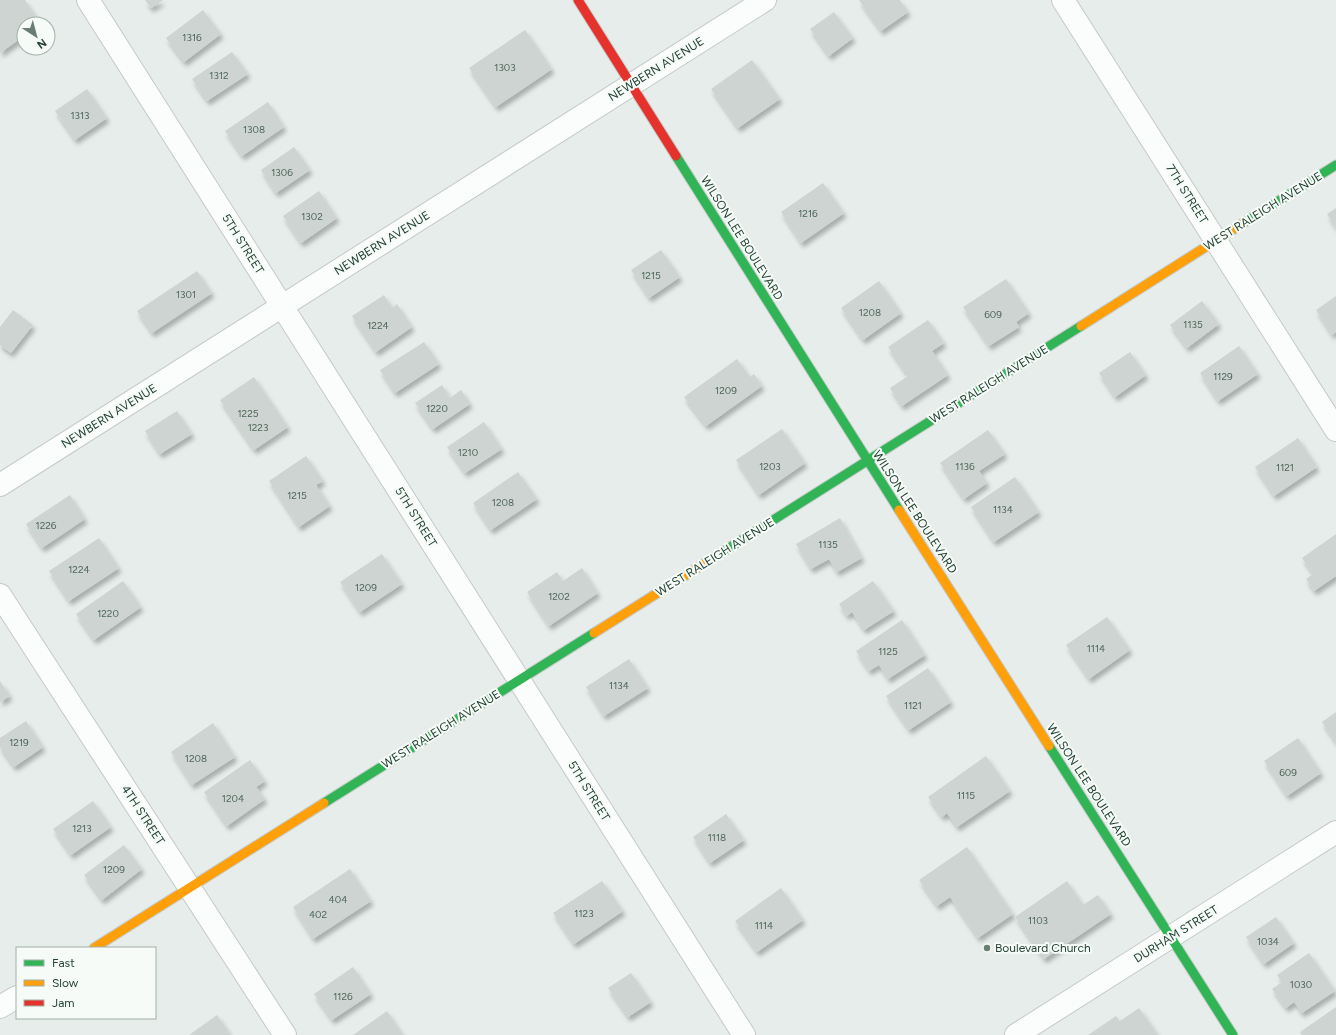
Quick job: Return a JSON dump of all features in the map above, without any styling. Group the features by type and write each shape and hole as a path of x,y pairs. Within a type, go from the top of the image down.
{"street":[{"name":"5TH STREET","path":"88,0 744,1035"},
{"name":"WILSON LEE BOULEVARD","path":"578,0 868,461 1234,1035"},
{"name":"NEWBERN AVENUE","path":"0,485 765,0"},
{"name":"7TH STREET","path":"1063,0 1336,430"},
{"name":"WEST RALEIGH AVENUE","path":"96,947 1336,165"},
{"name":"4TH STREET","path":"0,596 285,1035"},
{"name":"DURHAM STREET","path":"1016,1035 1336,832"},
{"path":"0,1007 16,998"}],"building":[{"path":"0,0 25,0 36,16 16,16 16,42 0,53"},
{"path":"145,0 163,0 151,8"},
{"path":"859,0 900,0 908,12 881,31"},
{"path":"203,10 221,34 184,62 166,38"},
{"path":"834,12 853,38 829,56 810,29"},
{"path":"525,30 552,69 496,107 469,68"},
{"path":"232,52 248,74 207,101 192,79"},
{"path":"752,60 780,99 738,128 711,89"},
{"path":"87,89 107,118 75,140 55,111"},
{"path":"268,102 284,127 242,156 225,131"},
{"path":"294,147 310,170 276,193 261,170"},
{"path":"823,183 844,213 801,243 781,212"},
{"path":"319,191 337,218 301,243 283,216"},
{"path":"1336,208 1336,228 1327,214"},
{"path":"661,250 680,277 649,298 631,270"},
{"path":"197,271 212,293 152,333 137,311"},
{"path":"1006,279 1029,313 1016,322 1019,327 989,346 963,307"},
{"path":"879,281 901,313 863,340 841,308"},
{"path":"384,295 392,308 397,304 412,327 376,352 352,316"},
{"path":"1336,296 1336,332 1332,335 1316,310"},
{"path":"1202,301 1219,324 1187,348 1170,325"},
{"path":"13,310 33,325 11,353 0,345 0,327"},
{"path":"928,320 944,343 932,351 948,375 902,406 890,388 908,376 888,347"},
{"path":"424,342 439,364 395,393 380,370"},
{"path":"1239,346 1258,374 1218,401 1200,373"},
{"path":"1130,352 1146,375 1115,397 1099,373"},
{"path":"737,359 750,377 754,374 762,386 706,426 684,397"},
{"path":"254,377 288,427 254,450 220,400"},
{"path":"442,385 450,398 461,390 470,404 433,429 415,403"},
{"path":"177,411 192,434 160,454 145,431"},
{"path":"484,422 502,449 465,473 447,447"},
{"path":"782,429 805,463 759,495 736,460"},
{"path":"988,430 1005,454 979,471 987,483 964,499 940,463"},
{"path":"1298,438 1317,467 1274,496 1255,467"},
{"path":"306,456 323,481 316,485 330,506 299,527 269,481"},
{"path":"518,472 537,499 491,530 473,503"},
{"path":"1015,477 1039,512 994,542 971,507"},
{"path":"70,495 85,519 42,548 26,524"},
{"path":"840,518 862,558 837,572 829,559 811,569 796,544"},
{"path":"1336,534 1336,576 1314,591 1306,579 1313,574 1302,558"},
{"path":"99,538 119,568 69,601 49,571"},
{"path":"382,554 402,584 360,612 340,582"},
{"path":"582,568 598,593 549,626 527,592 557,572 563,581"},
{"path":"123,581 141,607 94,640 76,614"},
{"path":"873,581 894,611 864,630 852,612 847,616 839,604"},
{"path":"1107,617 1130,650 1089,679 1066,645"},
{"path":"902,620 925,655 888,679 879,665 869,671 856,651"},
{"path":"629,659 648,688 604,716 586,687"},
{"path":"928,668 951,702 909,730 886,696"},
{"path":"0,681 10,696 0,702"},
{"path":"1336,712 1336,743 1322,722"},
{"path":"26,721 43,747 14,767 0,747 0,738"},
{"path":"213,723 235,757 192,785 171,752"},
{"path":"1298,738 1321,773 1287,796 1264,761"},
{"path":"986,756 1010,791 957,827 947,813 942,817 928,797"},
{"path":"250,760 265,781 256,787 265,799 227,826 204,792"},
{"path":"93,801 111,827 71,855 53,829"},
{"path":"726,814 744,840 710,863 693,837"},
{"path":"124,845 142,869 102,900 84,875"},
{"path":"967,847 1013,914 978,938 950,897 937,906 919,880"},
{"path":"350,869 371,901 313,939 293,907"},
{"path":"602,881 623,911 574,944 553,913"},
{"path":"1067,881 1083,905 1098,895 1111,914 1044,959 1015,917"},
{"path":"781,888 803,920 757,952 735,921"},
{"path":"1276,917 1294,943 1264,964 1246,937"},
{"path":"1309,953 1335,991 1302,1013 1294,1002 1286,1008 1272,989 1282,982 1277,975"},
{"path":"353,967 371,994 332,1020 314,994"},
{"path":"631,973 651,1002 628,1017 608,988"},
{"path":"1336,1007 1336,1035 1302,1035 1300,1032"},
{"path":"1139,1008 1158,1035 1088,1035 1116,1016 1120,1021"},
{"path":"387,1011 403,1035 353,1035"},
{"path":"217,1015 231,1035 189,1035"}],"traffic: fast":[{"path":"676,156 899,510"},
{"path":"1245,222 1336,165"},
{"path":"713,558 1081,326"},
{"path":"324,803 594,633"},
{"path":"1049,746 1233,1035"}],"traffic: slow":[{"path":"1081,326 1245,222"},
{"path":"899,510 1049,746"},
{"path":"594,633 713,558"},
{"path":"96,947 324,803"}],"traffic: jam":[{"path":"578,0 676,156"}],"place":[{"name":"Boulevard Church","path":"987,948"}]}
